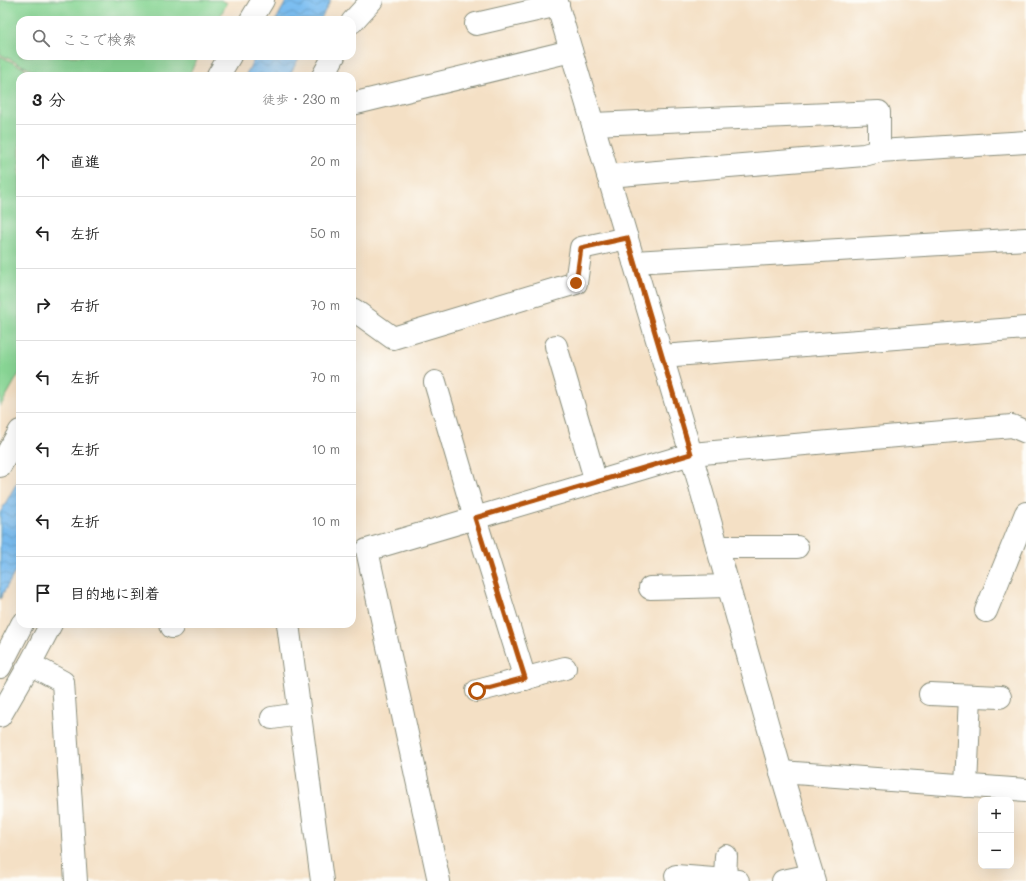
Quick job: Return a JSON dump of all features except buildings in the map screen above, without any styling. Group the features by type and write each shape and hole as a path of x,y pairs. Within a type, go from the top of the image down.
{"street":[{"path":"253,16 263,0"},
{"path":"356,18 372,0"},
{"path":"476,24 557,3 691,454 781,772 813,878 783,881"},
{"path":"356,103 571,51"},
{"path":"220,72 228,60"},
{"path":"325,72 332,60"},
{"path":"593,124 879,112 879,151"},
{"path":"608,176 864,155 879,151 1026,142"},
{"path":"356,311 393,338 576,283 581,248 627,238"},
{"path":"634,262 1026,239"},
{"path":"662,356 834,352 1026,328"},
{"path":"556,346 596,482"},
{"path":"435,382 475,518 525,678"},
{"path":"439,881 367,550 691,454 1012,426 1026,432"},
{"path":"0,466 16,438"},
{"path":"986,611 1026,513"},
{"path":"717,547 797,547"},
{"path":"650,588 728,586"},
{"path":"0,667 20,628"},
{"path":"0,716 49,628"},
{"path":"288,628 322,881"},
{"path":"30,664 63,682 78,774 76,881"},
{"path":"477,691 565,668"},
{"path":"930,694 1000,697"},
{"path":"966,786 970,696"},
{"path":"272,718 299,714"},
{"path":"781,772 1026,790"},
{"path":"676,876 731,880 726,856"}],"green space":[{"path":"0,0 221,0 227,3 220,16 16,16 16,60 197,60 190,72 35,72 0,54"},
{"path":"0,56 31,72 16,72 16,379 0,407"}],"water":[{"path":"287,0 331,0 322,16 278,16"},
{"path":"254,60 298,60 291,72 247,72"},
{"path":"16,484 16,570 0,599 0,513"}],"route":[{"path":"477,691 525,678 475,518 691,454 627,238 581,248 576,283"}]}
